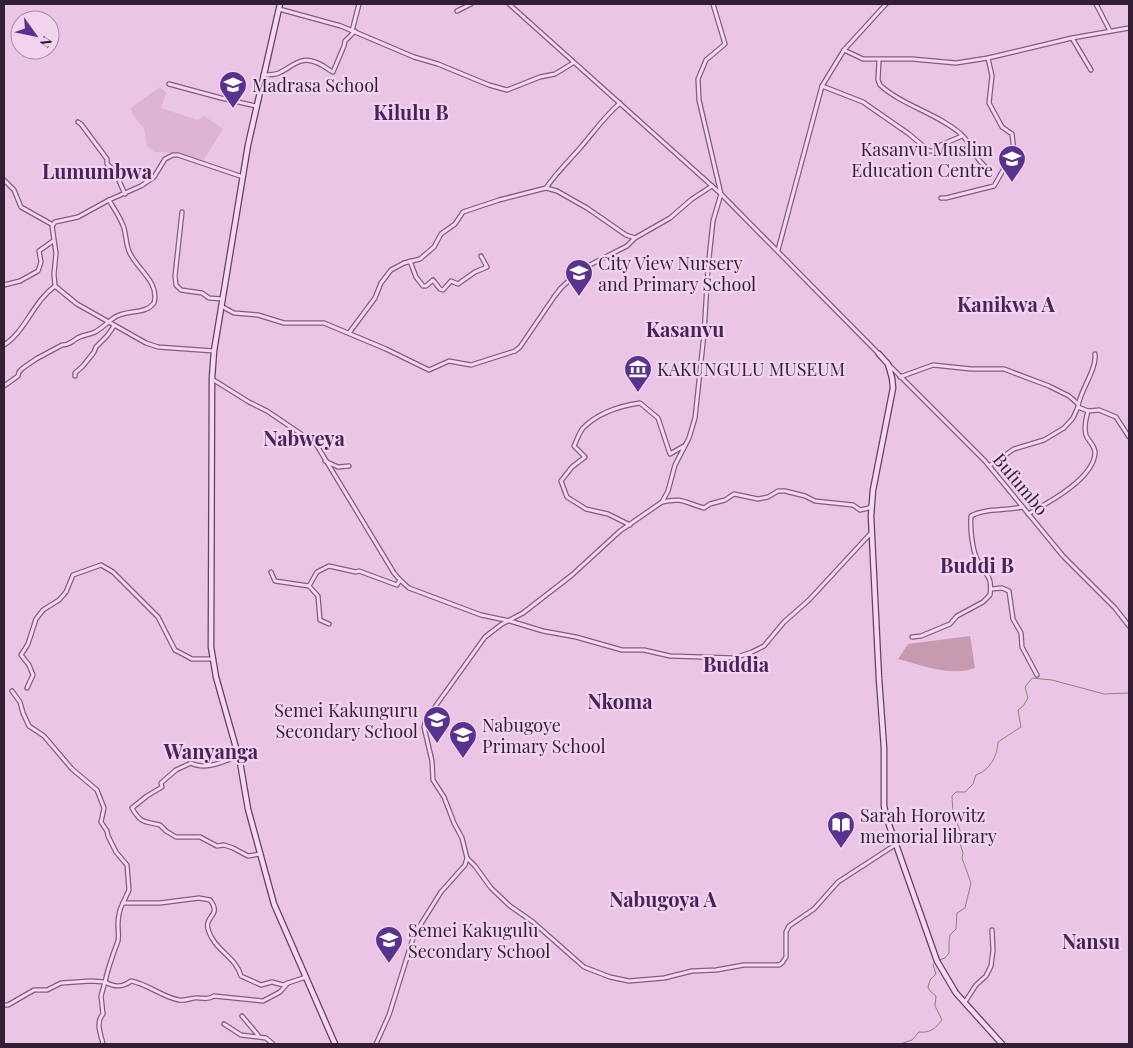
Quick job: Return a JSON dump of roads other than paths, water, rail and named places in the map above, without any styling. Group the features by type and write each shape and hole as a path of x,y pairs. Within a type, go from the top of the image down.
{"street":[{"path":"263,75 280,72 304,60 317,62 333,72 345,41 353,31 359,4"},
{"path":"457,11 471,4"},
{"path":"509,4 721,194 888,364 893,388 872,503 879,679 884,748 884,806 895,845 937,961 948,982 964,1003 1002,1044"},
{"path":"662,502 668,491 675,465 692,430 696,410 712,231 721,194 699,100 698,79 706,60 725,44 713,4"},
{"path":"778,250 822,86 844,50 886,4"},
{"path":"1096,4 1110,31"},
{"path":"336,1044 278,916 248,809 238,756 212,659 210,622 212,378 214,351 220,305 256,106 279,6 353,31 484,84 508,90 540,77 555,74 573,63"},
{"path":"844,50 858,58 956,63 988,58 1072,38 1129,28"},
{"path":"1072,38 1090,70"},
{"path":"941,198 994,186 1014,151 1012,134 1002,127 989,103 992,76 988,58"},
{"path":"879,60 878,80 882,87 963,136 976,158 990,170"},
{"path":"169,84 256,106"},
{"path":"822,86 863,102 909,134 929,151 935,151 941,145 963,136"},
{"path":"546,188 554,175 620,103"},
{"path":"78,122 107,159 107,164 111,166 125,194"},
{"path":"214,351 151,345 70,300 55,286 56,252 53,241 53,225 57,221 68,220 78,216 141,186 154,177 165,159 173,155 243,177"},
{"path":"4,180 14,190 21,207 53,225"},
{"path":"220,305 234,313 258,315 291,324 324,323 429,370 449,361 470,364 510,353 520,348 561,288 580,270 620,250 635,238 670,218 692,199 712,186"},
{"path":"349,333 376,298 381,283 392,270 404,263 420,259 434,247 441,234 454,224 463,212 499,200 546,188 557,191 570,197 626,235 635,238"},
{"path":"4,386 18,376 23,368 62,345 67,345 77,338 89,335 98,330 102,325 110,323 117,316 151,307 155,299 147,276 130,254 124,227 109,200"},
{"path":"182,212 175,276 176,285 181,290 202,293 209,298 222,299"},
{"path":"4,285 20,281 38,271 41,262 39,251 53,241"},
{"path":"410,261 414,272 423,286 426,286 432,280 443,290 451,281 458,284 475,272 487,267 481,256"},
{"path":"4,345 16,335 44,294 55,286"},
{"path":"75,376 75,373 83,366 114,326"},
{"path":"989,466 1014,449 1044,440 1064,428 1073,418 1079,398 1087,384 1095,360 1094,354"},
{"name":"Bufumbo","path":"888,364 989,466 1063,556 1115,608 1129,626"},
{"path":"900,377 933,365 971,369 1004,368 1069,396 1078,406 1088,412 1099,410 1116,417 1129,436"},
{"path":"212,378 248,402 267,411 316,444 400,580 413,590 481,614 622,650 644,650 670,656 734,658 752,652 768,642 784,622 815,593 872,533"},
{"path":"630,525 608,514 586,509 567,497 561,481 572,467 585,456 574,446 583,429 606,412 618,406 640,404 658,418 670,454 685,446"},
{"path":"1028,514 1066,491 1088,470 1095,454 1094,447 1086,436 1088,412"},
{"path":"325,460 338,467 349,466"},
{"path":"668,491 674,499"},
{"path":"872,503 869,508 860,510 853,505 815,500 785,491 778,491 758,499 734,494 725,500 710,504 704,508 684,500 674,499 662,502 607,542 572,575 523,613 496,628 485,637 432,710 424,725 432,761 433,780 444,797 462,838 467,858 491,888 510,906 533,922 580,965 588,970 610,977 629,981 664,978 692,971 716,970 744,965 779,965 786,957 786,932 789,926 814,909 838,882 895,845"},
{"path":"912,637 921,636 950,624 951,620 965,610 983,602 989,596 992,589 989,576 976,556 971,516 982,512 1022,507"},
{"path":"27,688 33,675 29,665 21,655 28,644 36,619 43,610 59,600 66,592 73,575 101,565 113,572 158,617 175,650 192,658 212,659"},
{"path":"308,586 319,570 331,566 356,572 359,571 397,584 400,580"},
{"path":"271,572 275,582 308,586 318,596 320,620 329,624"},
{"path":"992,589 1002,588 1009,591 1013,619 1021,633 1022,647 1037,675"},
{"path":"496,628 501,619"},
{"path":"12,691 20,702 22,713 29,726 44,736 72,769 96,790 104,808 101,822 116,852 126,865 129,890 118,914 118,940 101,996 103,1014 99,1018 98,1025 103,1044"},
{"path":"238,756 198,767 191,763 176,770 161,783 162,787 132,808 144,822 160,825 166,831 176,836 200,837 217,846 224,845 234,848 248,856 260,854"},
{"path":"376,1044 390,1015 414,935 441,892 465,864 467,858"},
{"path":"123,903 160,903 199,898 210,900 215,906 215,911 207,926 209,933 222,950 238,965 242,976 261,985 272,982 283,985 307,977"},
{"path":"964,1003 976,985 986,976 991,966 993,950 992,930"},
{"path":"4,1005 8,1005 34,990 47,990 61,983 91,981 105,982 113,986 126,985 131,981 139,982 172,998 186,1001 198,997 208,1000 214,996 262,1001 272,998 288,982"},
{"path":"242,1016 256,1034 266,1038 273,1044"},
{"path":"224,1024 241,1035 261,1036"}],"waterway":[{"path":"939,960 945,958 949,953 950,935 956,929 957,913 965,908 971,883 962,858 963,853 959,840 961,833 953,813 952,796 956,792 965,792 973,784 976,775 985,770 992,762 998,742 1021,727 1018,710 1028,698 1025,687 1032,678 1052,680 1104,694 1129,693"},
{"path":"900,1044 912,1040 919,1032 932,1030 942,1020 935,1006 936,996 928,987 930,980 936,974 933,965 935,962"}],"place":[{"name":"Madrasa School","path":"233,109"},
{"name":"Kasanvu Muslim Education Centre","path":"1012,183"},
{"name":"City View Nursery and Primary School","path":"579,297"},
{"name":"KAKUNGULU MUSEUM","path":"638,393"},
{"name":"Semei Kakunguru Secondary School","path":"437,744"},
{"name":"Nabugoye Primary School","path":"463,759"},
{"name":"Sarah Horowitz memorial library","path":"841,849"},
{"name":"Semei Kakugulu Secondary School","path":"389,964"}],"district":[{"name":"Kilulu B","path":"411,111"},
{"name":"Lumumbwa","path":"97,170"},
{"name":"Kanikwa A","path":"1006,303"},
{"name":"Kasanvu","path":"685,328"},
{"name":"Nabweya","path":"304,437"},
{"name":"Buddi B","path":"977,564"},
{"name":"Buddia","path":"736,663"},
{"name":"Nkoma","path":"620,700"},
{"name":"Wanyanga","path":"211,750"},
{"name":"Nabugoya A","path":"663,898"},
{"name":"Nansu","path":"1091,940"}]}
